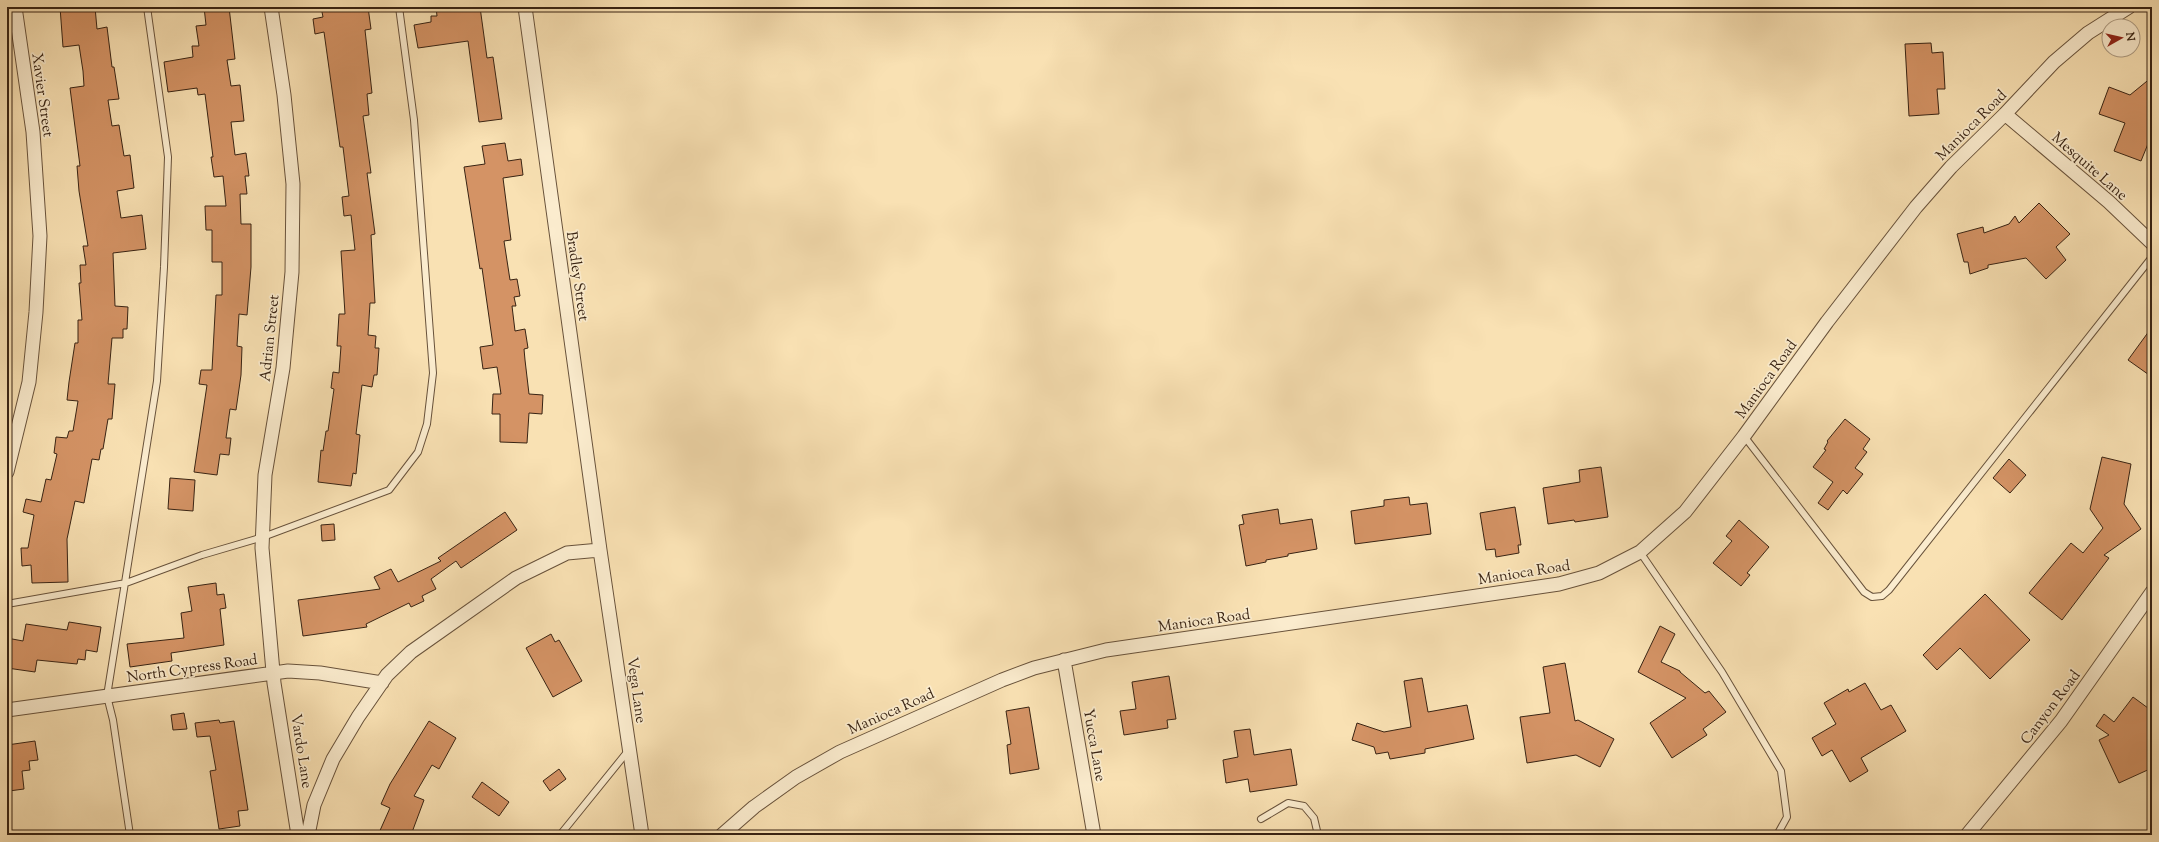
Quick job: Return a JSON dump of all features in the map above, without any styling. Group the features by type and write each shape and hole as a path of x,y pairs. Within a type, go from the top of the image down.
{"street":[{"name":"Xavier Street","path":"7,472 29,382 36,312 40,236 33,132 15,7"},
{"name":"Adrian Street","path":"271,7 284,95 293,184 292,272 283,368 265,475 263,537 273,673"},
{"name":"Bradley Street","path":"525,7 600,550"},
{"name":"Manioca Road","path":"722,835 754,807 796,777 840,752 1002,680 1064,660 1106,650 1559,584 1599,573 1640,552 1685,512 1744,436 1827,322 1916,207 1951,167 2005,114 2054,62 2088,34 2129,7"},
{"name":"Mesquite Lane","path":"2005,114 2109,202 2152,243"},
{"path":"308,835 314,805 333,759 382,683 411,652 516,578 567,553 600,550"},
{"name":"Vega Lane","path":"600,550 642,835"},
{"name":"Canyon Road","path":"1967,835 2061,721 2152,592"},
{"name":"Yucca Lane","path":"1064,660 1094,835"},
{"name":"North Cypress Road","path":"7,710 288,671 320,673 382,683"},
{"name":"Vardo Lane","path":"273,673 298,835"}],"lane":[{"path":"130,835 113,720 107,696 126,584 157,381 164,266 168,157 147,7"},
{"path":"7,604 126,584 202,555 263,537 389,490 418,452 427,424 433,373 414,120 399,7"},
{"path":"1744,436 1864,592 1872,597 1882,596 1894,584 2152,256"},
{"path":"1640,552 1722,672 1782,771 1787,817 1777,835"},
{"path":"560,835 629,750"},
{"path":"1261,819 1288,803 1304,806 1314,818 1318,835"}],"building":[{"path":"60,7 95,7 97,29 107,27 112,67 114,67 119,99 108,100 112,126 119,125 124,156 130,155 134,188 117,191 121,218 142,215 146,249 113,253 115,306 128,307 127,329 123,329 123,338 112,338 108,384 115,384 112,419 108,419 103,449 101,449 99,460 92,459 84,503 75,501 67,539 68,582 32,583 31,565 22,566 21,548 28,548 34,515 23,512 26,499 41,502 46,479 51,480 57,454 54,453 56,437 67,438 69,431 73,431 78,401 67,400 75,343 78,343 78,320 82,320 79,283 81,283 80,265 86,265 83,246 88,246 79,191 77,166 80,166 70,88 84,86 83,71 79,45 63,47"},
{"path":"204,7 229,7 235,59 227,60 231,86 240,85 244,121 231,122 235,155 246,153 249,176 245,176 247,194 240,194 241,224 251,224 251,267 247,315 239,314 237,346 242,347 241,375 236,410 230,409 226,438 231,438 229,455 220,454 217,475 194,472 207,385 199,384 201,370 212,370 216,295 222,295 222,262 212,262 212,230 206,230 205,206 226,206 223,176 214,177 205,94 198,95 197,88 168,92 164,62 193,57 192,46 199,46 196,26 206,25"},
{"path":"321,7 368,7 371,29 365,30 372,93 367,94 369,115 363,116 371,173 367,173 375,234 371,235 375,303 370,303 368,335 376,336 375,348 379,348 377,375 374,375 372,387 362,385 356,434 360,435 356,474 353,473 351,486 318,482 321,450 323,451 326,431 328,431 334,389 331,388 333,372 339,373 341,346 337,346 339,314 345,314 341,251 355,250 351,215 344,216 342,197 349,196 343,147 340,147 324,32 315,34 313,19 323,17"},
{"path":"436,7 480,7 487,58 493,57 502,119 479,122 468,41 418,48 414,25 431,22 431,16 437,16"},
{"path":"1931,43 1932,53 1943,52 1945,89 1937,89 1939,114 1909,116 1905,44"},
{"path":"2152,77 2152,134 2141,161 2114,151 2125,123 2099,114 2109,87 2130,95"},
{"path":"505,143 508,161 521,159 523,175 503,178 511,240 504,241 510,280 517,279 520,296 514,297 516,306 512,306 515,331 525,329 528,348 524,349 529,394 543,395 542,414 529,413 527,443 500,442 500,414 492,414 493,394 501,394 497,367 483,369 480,347 493,345 482,268 480,269 464,167 485,164 482,146"},
{"path":"2039,203 2070,234 2056,247 2066,260 2046,279 2026,258 1988,265 1988,268 1970,274 1968,262 1964,262 1957,234 1983,227 1984,233 2009,224 2015,216 2019,223"},
{"path":"2152,327 2152,377 2128,360"},
{"path":"1845,419 1870,439 1863,449 1867,452 1855,468 1863,474 1847,494 1843,490 1828,510 1818,503 1833,482 1813,467 1826,450 1824,449 1828,442 1827,441"},
{"path":"2102,457 2131,464 2124,504 2141,529 2104,555 2109,558 2062,620 2029,593 2071,543 2083,553 2103,528 2090,509"},
{"path":"2009,459 2026,475 2010,493 1993,478"},
{"path":"1601,467 1608,517 1548,524 1543,488 1580,482 1579,470"},
{"path":"170,478 195,480 193,511 168,509"},
{"path":"1409,497 1410,505 1427,503 1431,534 1355,544 1351,511 1384,506 1384,500"},
{"path":"1515,507 1521,545 1518,545 1519,553 1496,557 1495,549 1486,550 1480,513"},
{"path":"1278,509 1280,524 1312,519 1317,549 1288,554 1288,556 1266,560 1266,562 1246,566 1239,525 1244,524 1242,515"},
{"path":"505,512 517,530 461,568 456,561 431,579 436,589 422,596 424,601 411,607 409,603 366,624 367,627 303,636 298,600 380,589 374,577 391,569 398,582 441,561 438,558"},
{"path":"1739,520 1769,547 1747,573 1750,575 1741,586 1713,563 1732,541 1726,536"},
{"path":"334,524 335,540 322,541 321,525"},
{"path":"216,583 217,595 224,594 226,608 220,609 224,645 171,653 172,661 130,667 127,644 184,638 181,613 192,611 188,587"},
{"path":"1985,594 2030,640 1990,679 1960,648 1937,670 1923,655"},
{"path":"69,622 101,627 97,652 86,650 85,660 78,659 77,664 37,660 35,672 7,668 7,638 23,641 26,624 67,630"},
{"path":"1660,626 1675,634 1661,662 1680,671 1705,693 1709,691 1726,712 1703,729 1707,735 1672,758 1650,723 1686,698 1638,672"},
{"path":"551,634 555,642 559,640 582,681 553,697 526,648"},
{"path":"1565,663 1575,721 1578,720 1614,739 1600,767 1576,755 1527,763 1520,717 1550,713 1543,667"},
{"path":"1169,676 1176,719 1167,720 1168,728 1124,735 1120,711 1136,709 1132,682"},
{"path":"1422,678 1428,712 1467,705 1474,739 1425,749 1425,753 1390,759 1388,752 1376,754 1374,747 1352,740 1357,723 1384,732 1411,727 1404,681"},
{"path":"1865,683 1881,710 1891,705 1906,731 1861,758 1868,771 1850,782 1832,750 1822,756 1812,738 1836,724 1824,703 1848,689 1849,692"},
{"path":"2133,697 2152,711 2152,768 2119,783 2099,740 2109,735 2096,726 2104,714 2114,722"},
{"path":"1029,707 1039,769 1010,774 1007,745 1011,744 1006,711"},
{"path":"184,713 187,729 173,730 171,715"},
{"path":"219,720 220,723 234,721 248,810 238,811 240,826 219,829 210,771 216,770 210,736 197,737 195,723"},
{"path":"429,721 456,738 439,769 432,765 414,796 424,800 411,835 378,835 390,808 381,804 390,784"},
{"path":"1250,729 1254,755 1291,749 1297,785 1250,792 1248,779 1226,783 1223,760 1238,757 1234,731"},
{"path":"35,741 38,760 29,761 30,770 22,771 24,789 9,791 7,745"},
{"path":"559,769 566,779 550,791 543,781"},
{"path":"482,782 509,802 499,816 472,797"}]}
